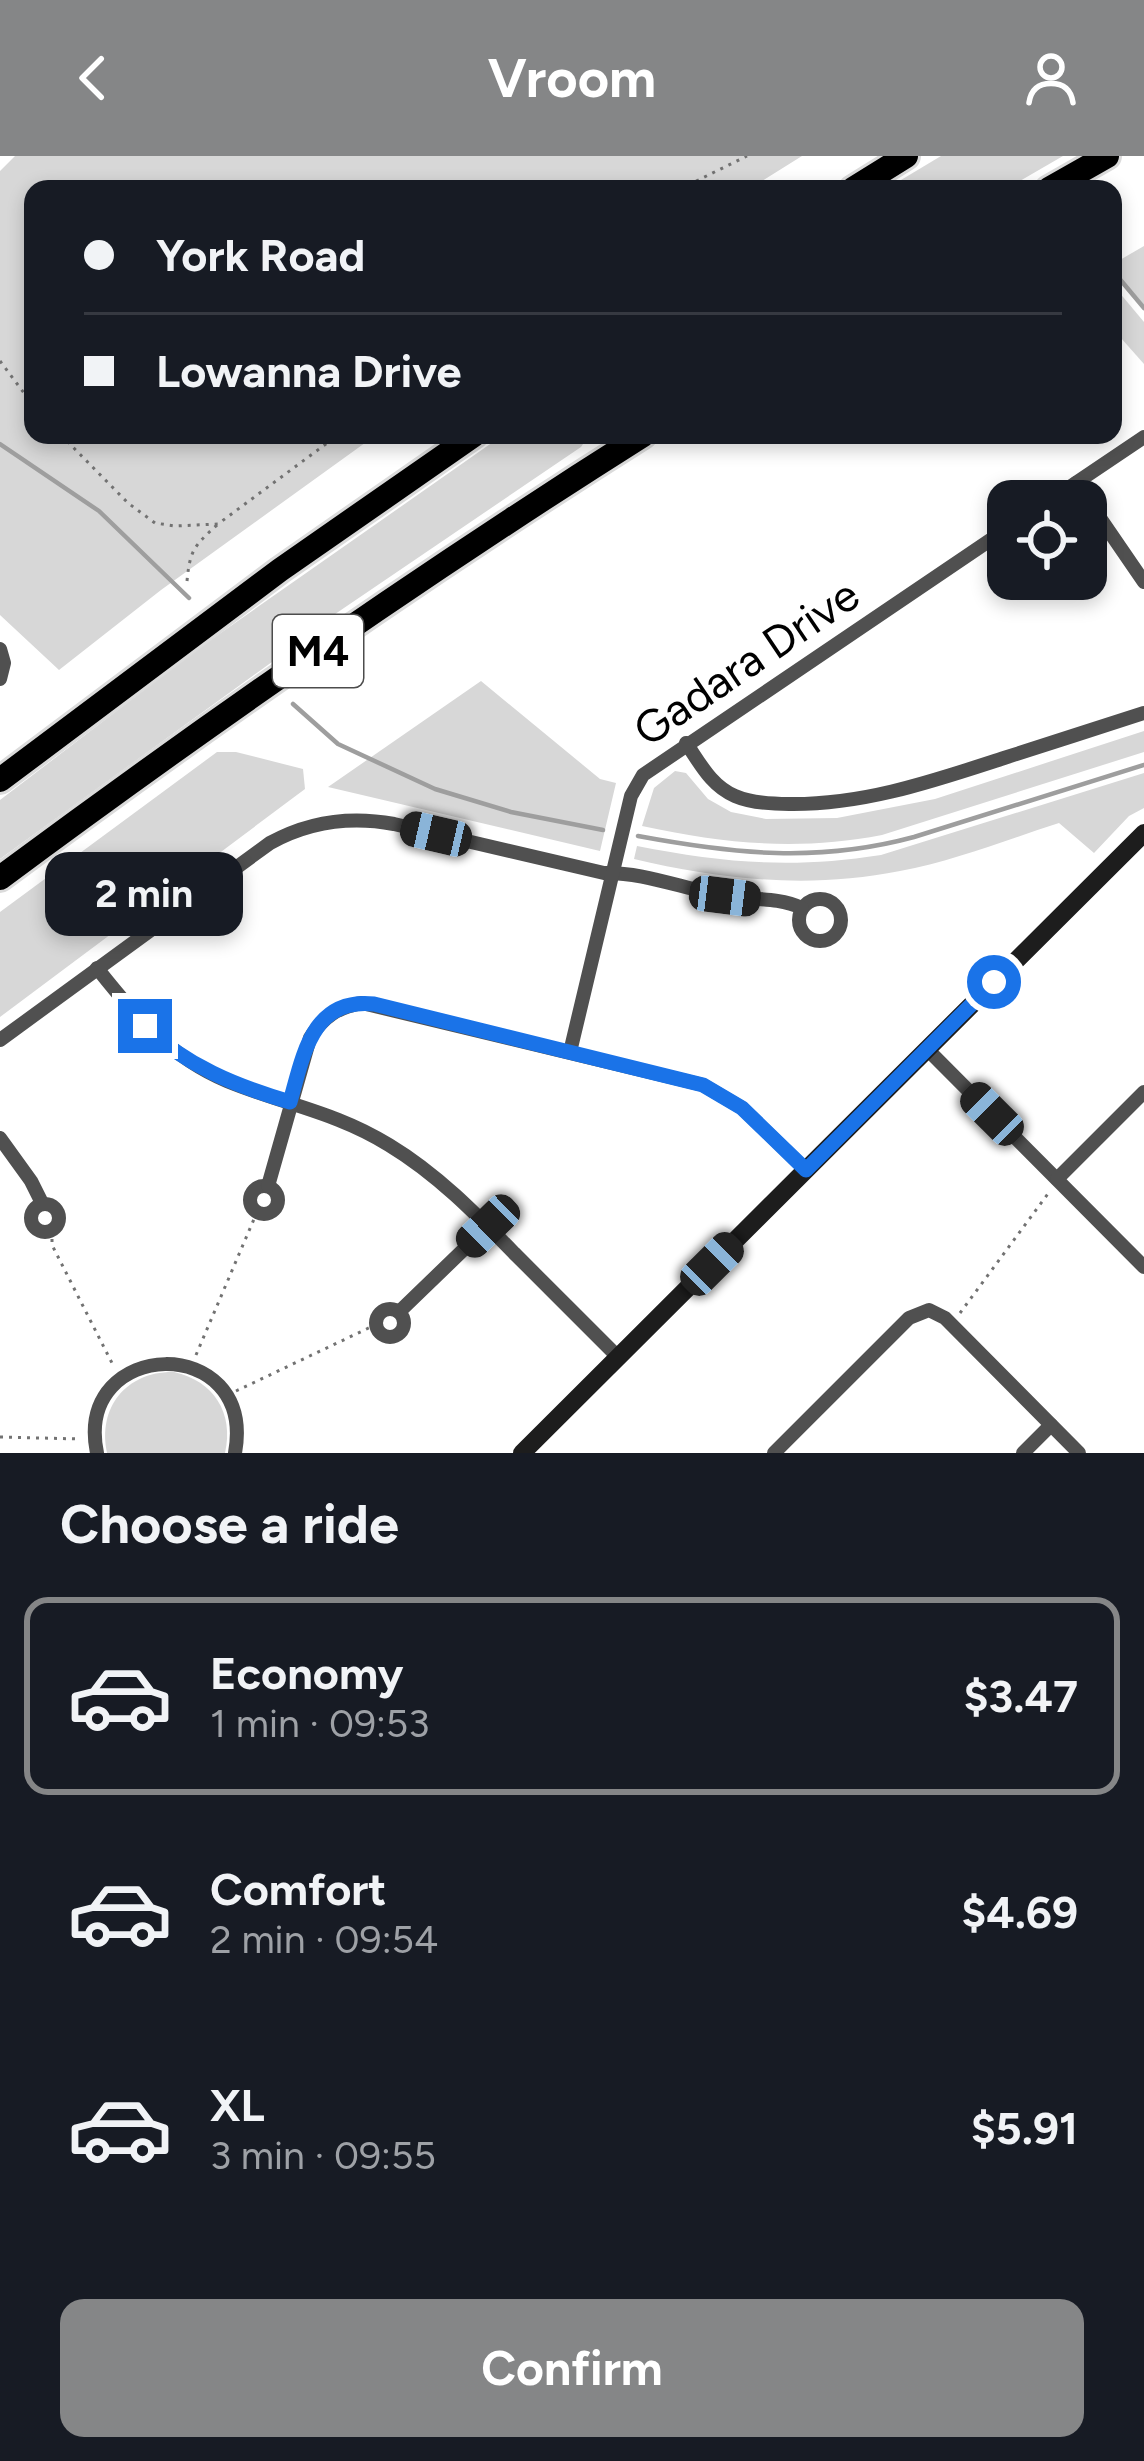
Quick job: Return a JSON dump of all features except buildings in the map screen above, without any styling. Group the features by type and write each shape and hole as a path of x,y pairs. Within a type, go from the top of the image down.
{"highway":[{"path":"867,180 906,156"},
{"path":"1065,180 1107,156"},
{"name":"M4","path":"0,780 280,570 461,444"},
{"name":"M4","path":"0,878 405,590 629,444"}],"street":[{"path":"1080,480 1144,437"},
{"path":"1107,528 1144,582"},
{"name":"Gadara Drive","path":"570,1052 638,780 652,766 987,542"},
{"path":"0,649 4,663 0,679"},
{"path":"686,743 713,782 739,798 827,803 923,784 1144,713"},
{"path":"0,1040 270,842 316,825 378,821 604,873 725,896 781,900 802,908"},
{"path":"522,1453 1144,833"},
{"path":"97,968 134,1016 180,1055 230,1082 343,1120 392,1146 451,1190 618,1358"},
{"path":"257,1212 251,1205 252,1192 268,1186 305,1046 334,1011 353,1004 374,1004 703,1085 754,1118 806,1170"},
{"path":"927,1048 1144,1267"},
{"path":"1057,1179 1144,1092"},
{"path":"0,1138 42,1203 34,1208 31,1222 42,1232 52,1230"},
{"path":"399,1312 488,1226"},
{"path":"385,1309 399,1312 404,1325 396,1336 383,1336 375,1325 377,1316 385,1309"},
{"path":"774,1453 913,1314 933,1310 1079,1453"},
{"path":"96,1446 97,1414 103,1401 132,1371 154,1364 188,1366 209,1376 236,1416 235,1453"},
{"path":"1023,1453 1051,1425"}],"path":[{"path":"698,180 747,156"},
{"path":"0,362 24,393"},
{"path":"70,444 128,503 155,523 218,524"},
{"path":"187,580 189,556 196,544 326,444"},
{"path":"951,1324 1046,1201 1057,1179"},
{"path":"188,1366 257,1212"},
{"path":"52,1230 52,1245 121,1379"},
{"path":"225,1394 375,1325"},
{"path":"0,1437 96,1446"}],"shaded area":[{"path":"15,156 802,156 763,180 24,180 24,444 364,444 59,670 0,615 0,171"},
{"path":"941,156 1063,156 1022,180 901,180"},
{"path":"1144,246 1144,305 1122,280 1122,259"},
{"path":"1122,296 1144,322 1144,364 1122,339"},
{"path":"490,444 583,444 291,644 0,859 0,800 195,651"},
{"path":"481,681 600,779 616,783 600,851 328,787"},
{"path":"1144,731 1144,752 882,835 821,843 762,843 642,826 654,788 675,771 686,773 708,799 731,812 766,819 837,818 935,799"},
{"path":"217,752 236,752 303,769 305,789 0,1017 0,912"},
{"path":"1144,773 1144,808 1129,816 1094,853 1059,823 920,867 833,880 734,877 634,859 637,846 758,862 881,855"},
{"path":"174,1372 200,1383 218,1401 226,1425 225,1453 107,1453 107,1421 119,1395 142,1378"}],"waterway":[{"path":"1122,282 1144,308"},
{"path":"0,444 99,511 189,598"},
{"path":"293,704 338,744 435,789 511,812 603,830"},
{"path":"638,836 743,851 844,850 914,837 1144,765"}],"route":[{"path":"145,1026 180,1055 218,1077 290,1102 305,1046 319,1024 344,1007 374,1004 703,1085 742,1108 806,1170 994,982"}]}
